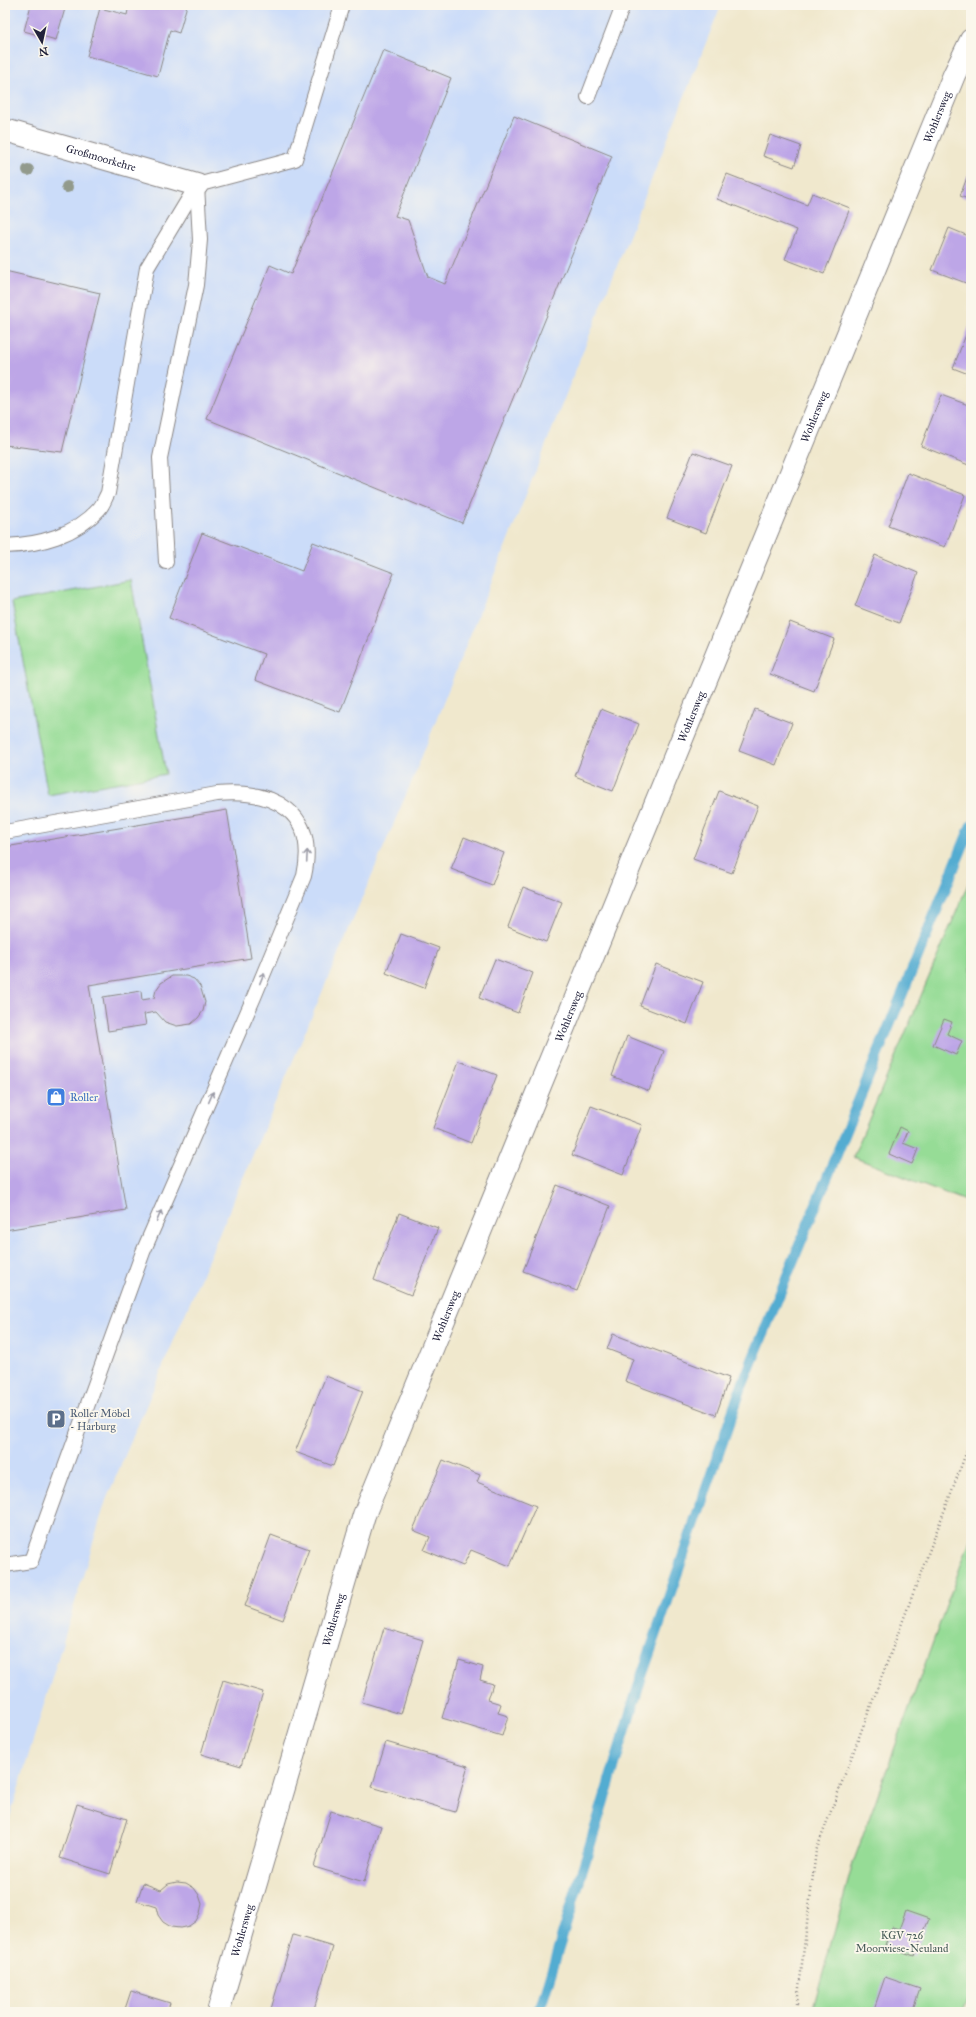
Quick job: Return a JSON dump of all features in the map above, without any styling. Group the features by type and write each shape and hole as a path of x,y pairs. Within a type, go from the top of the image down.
{"street":[{"name":"Wohlersweg","path":"218,2012 364,1515 948,90 971,40"},
{"name":"Großmoorkehre","path":"5,130 197,185"}],"lane":[{"path":"5,546 16,546 54,539 80,525 100,509 108,493 147,268 197,185 295,159 342,5"},
{"path":"588,97 623,5"},
{"path":"166,562 160,458 196,285 200,240 197,185"},
{"path":"5,832 218,794 239,792 257,796 278,804 293,814 302,826 307,844 308,860 304,876 251,1004 144,1252 32,1561 5,1565"}],"path":[{"path":"796,2012 816,1852 971,1440"}],"shaded area":[{"path":"5,5 721,5 414,776 106,1500 5,1833"}],"green space":[{"path":"131,580 166,774 48,795 12,602"},
{"path":"971,877 971,1203 853,1157"},
{"name":"KGV 726 Moorwiese-Neuland","path":"971,1537 971,1992 963,2012 812,2012 853,1863"}],"building":[{"path":"31,5 66,5 56,40 24,31"},
{"path":"129,5 187,5 179,33 170,30 158,76 87,56 100,8 127,15"},
{"path":"383,50 451,78 395,216 408,220 428,277 445,284 514,116 612,156 462,523 207,419 270,265 291,274"},
{"path":"770,135 801,146 794,167 763,156"},
{"path":"971,167 971,200 960,196"},
{"path":"727,174 807,205 812,193 850,208 824,274 785,259 797,230 717,199"},
{"path":"949,228 971,237 971,285 932,270"},
{"path":"5,271 100,293 62,452 5,445"},
{"path":"971,322 971,375 953,368"},
{"path":"941,395 971,406 971,466 921,446"},
{"path":"693,452 732,466 706,533 667,518"},
{"path":"908,473 965,495 945,547 888,526"},
{"path":"202,533 302,571 313,542 394,573 340,712 255,680 264,654 169,618"},
{"path":"875,555 918,573 899,623 855,606"},
{"path":"790,622 834,639 814,691 770,674"},
{"path":"601,709 639,724 613,791 575,776"},
{"path":"755,709 792,723 776,765 739,751"},
{"path":"719,791 758,806 732,873 693,859"},
{"name":"Roller","path":"227,810 251,958 89,985 126,1210 5,1230 5,847"},
{"path":"464,837 504,853 492,885 451,869"},
{"path":"523,887 562,902 546,942 508,927"},
{"path":"401,934 439,948 424,988 386,973"},
{"path":"495,959 533,973 518,1013 479,998"},
{"path":"656,964 703,982 687,1024 640,1006"},
{"path":"172,976 186,976 194,979 200,986 205,1002 203,1011 198,1018 191,1024 177,1026 165,1022 156,1012 144,1014 146,1025 108,1031 103,997 141,991 142,1000 154,998 156,990 161,983"},
{"path":"944,1019 952,1022 947,1034 962,1041 956,1055 933,1045"},
{"path":"627,1036 664,1051 649,1091 612,1076"},
{"path":"459,1061 497,1075 471,1143 433,1128"},
{"path":"591,1106 642,1125 623,1175 572,1155"},
{"path":"900,1127 908,1131 903,1143 918,1149 912,1164 889,1154"},
{"path":"557,1185 610,1206 577,1291 523,1271"},
{"path":"399,1213 438,1228 411,1295 374,1280"},
{"path":"613,1334 729,1378 716,1415 625,1381 633,1359 607,1349"},
{"path":"326,1376 363,1391 333,1466 295,1452"},
{"path":"443,1460 480,1475 477,1482 536,1506 510,1566 471,1550 463,1566 424,1550 430,1537 413,1530"},
{"path":"271,1535 309,1549 283,1620 245,1606"},
{"path":"384,1628 423,1640 401,1714 362,1702"},
{"path":"459,1660 483,1667 480,1680 493,1684 488,1700 501,1704 498,1713 508,1716 502,1736 442,1718"},
{"path":"223,1680 263,1692 241,1766 201,1754"},
{"path":"386,1742 468,1766 455,1812 372,1787"},
{"path":"77,1804 127,1819 110,1874 60,1858"},
{"path":"331,1811 381,1826 364,1882 314,1867"},
{"path":"177,1882 186,1883 194,1888 199,1895 202,1904 196,1921 189,1926 180,1928 171,1927 163,1922 158,1915 156,1907 137,1901 143,1883 161,1890 168,1884"},
{"path":"906,1911 929,1919 914,1956 885,1945 892,1927 899,1929"},
{"path":"293,1935 333,1947 313,2012 281,2012 271,2009"},
{"path":"885,1977 920,1989 912,2012 873,2012"},
{"path":"131,1991 170,2003 167,2012 124,2012"}],"waterway":[{"path":"539,2012 642,1675 741,1388 971,826"}],"place":[{"name":"Roller","path":"56,1097"},
{"name":"Roller Möbel - Harburg","path":"56,1419"}]}
